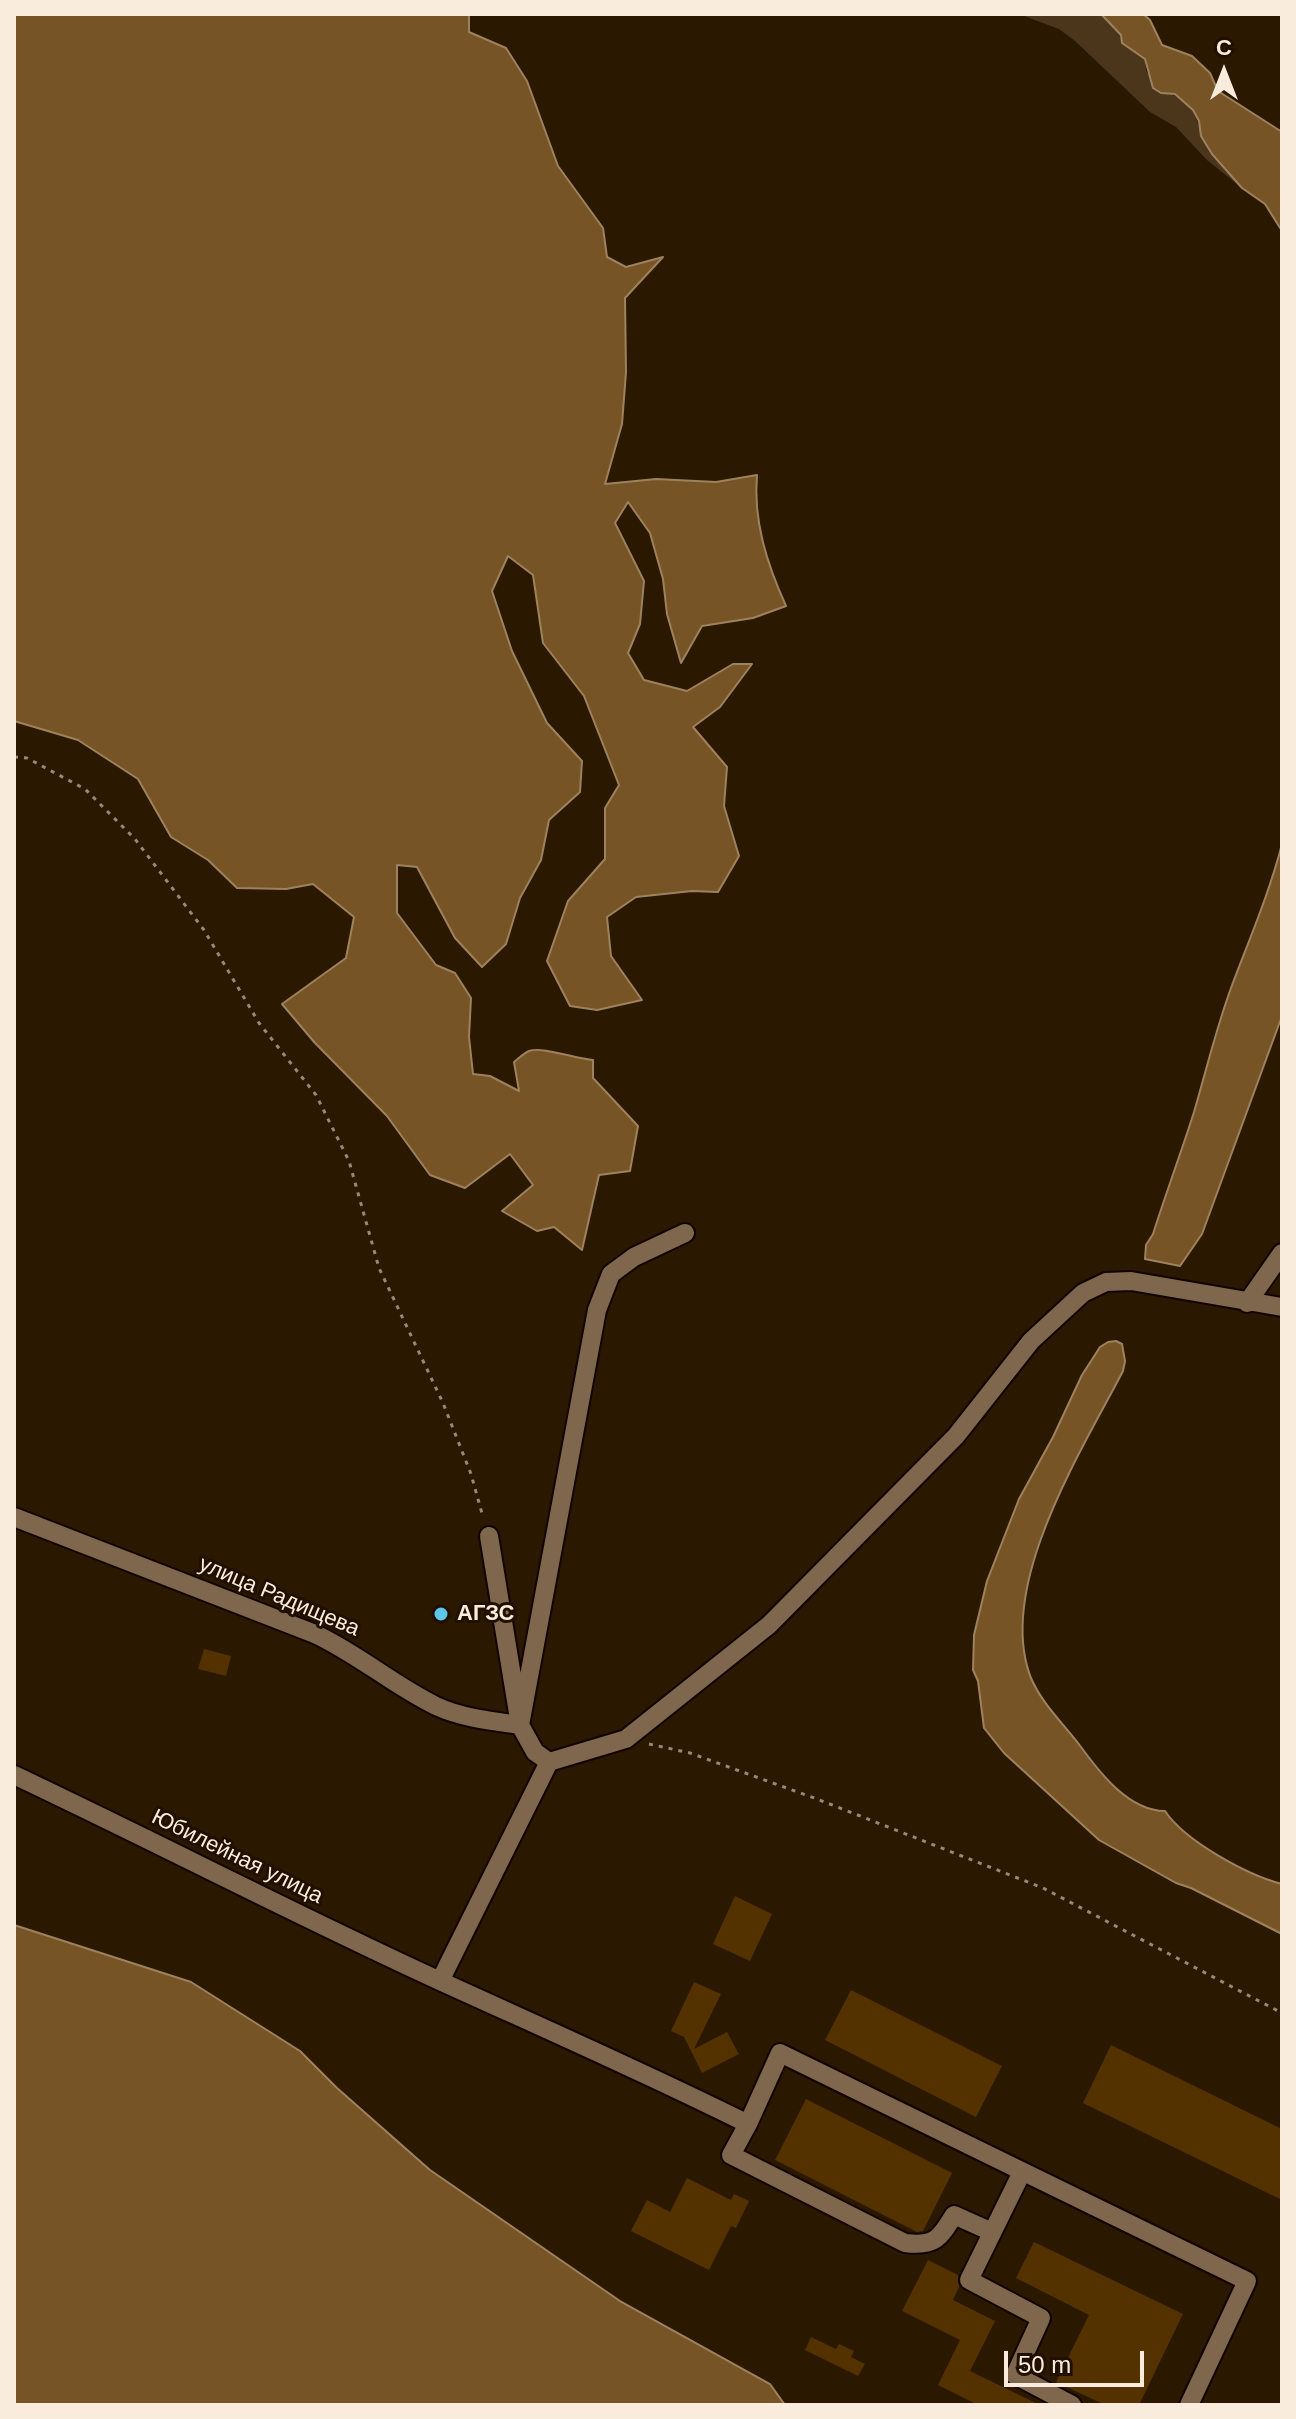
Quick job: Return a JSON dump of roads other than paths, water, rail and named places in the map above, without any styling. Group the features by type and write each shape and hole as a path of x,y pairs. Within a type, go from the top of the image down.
{"street":[{"path":"520,1725 597,1310 611,1274 634,1257 685,1233"},
{"path":"1247,1303 1282,1253"},
{"path":"440,1981 549,1762 626,1739 769,1625 956,1436 1031,1341 1083,1293 1106,1282 1131,1281 1282,1307"},
{"name":"улица Радищева","path":"14,1517 315,1634 350,1651 397,1684 438,1706 471,1717 520,1725"},
{"path":"489,1536 520,1725 535,1752 549,1762"},
{"name":"Юбилейная улица","path":"14,1775 248,1891 643,2071 748,2124"},
{"path":"992,2232 954,2215 939,2239 926,2244 905,2243 731,2155 780,2053 1247,2281 1189,2405"},
{"path":"1022,2172 969,2280 1041,2318 1015,2375 1072,2405"}],"place":[{"name":"АГЗС","path":"441,1614"}]}
